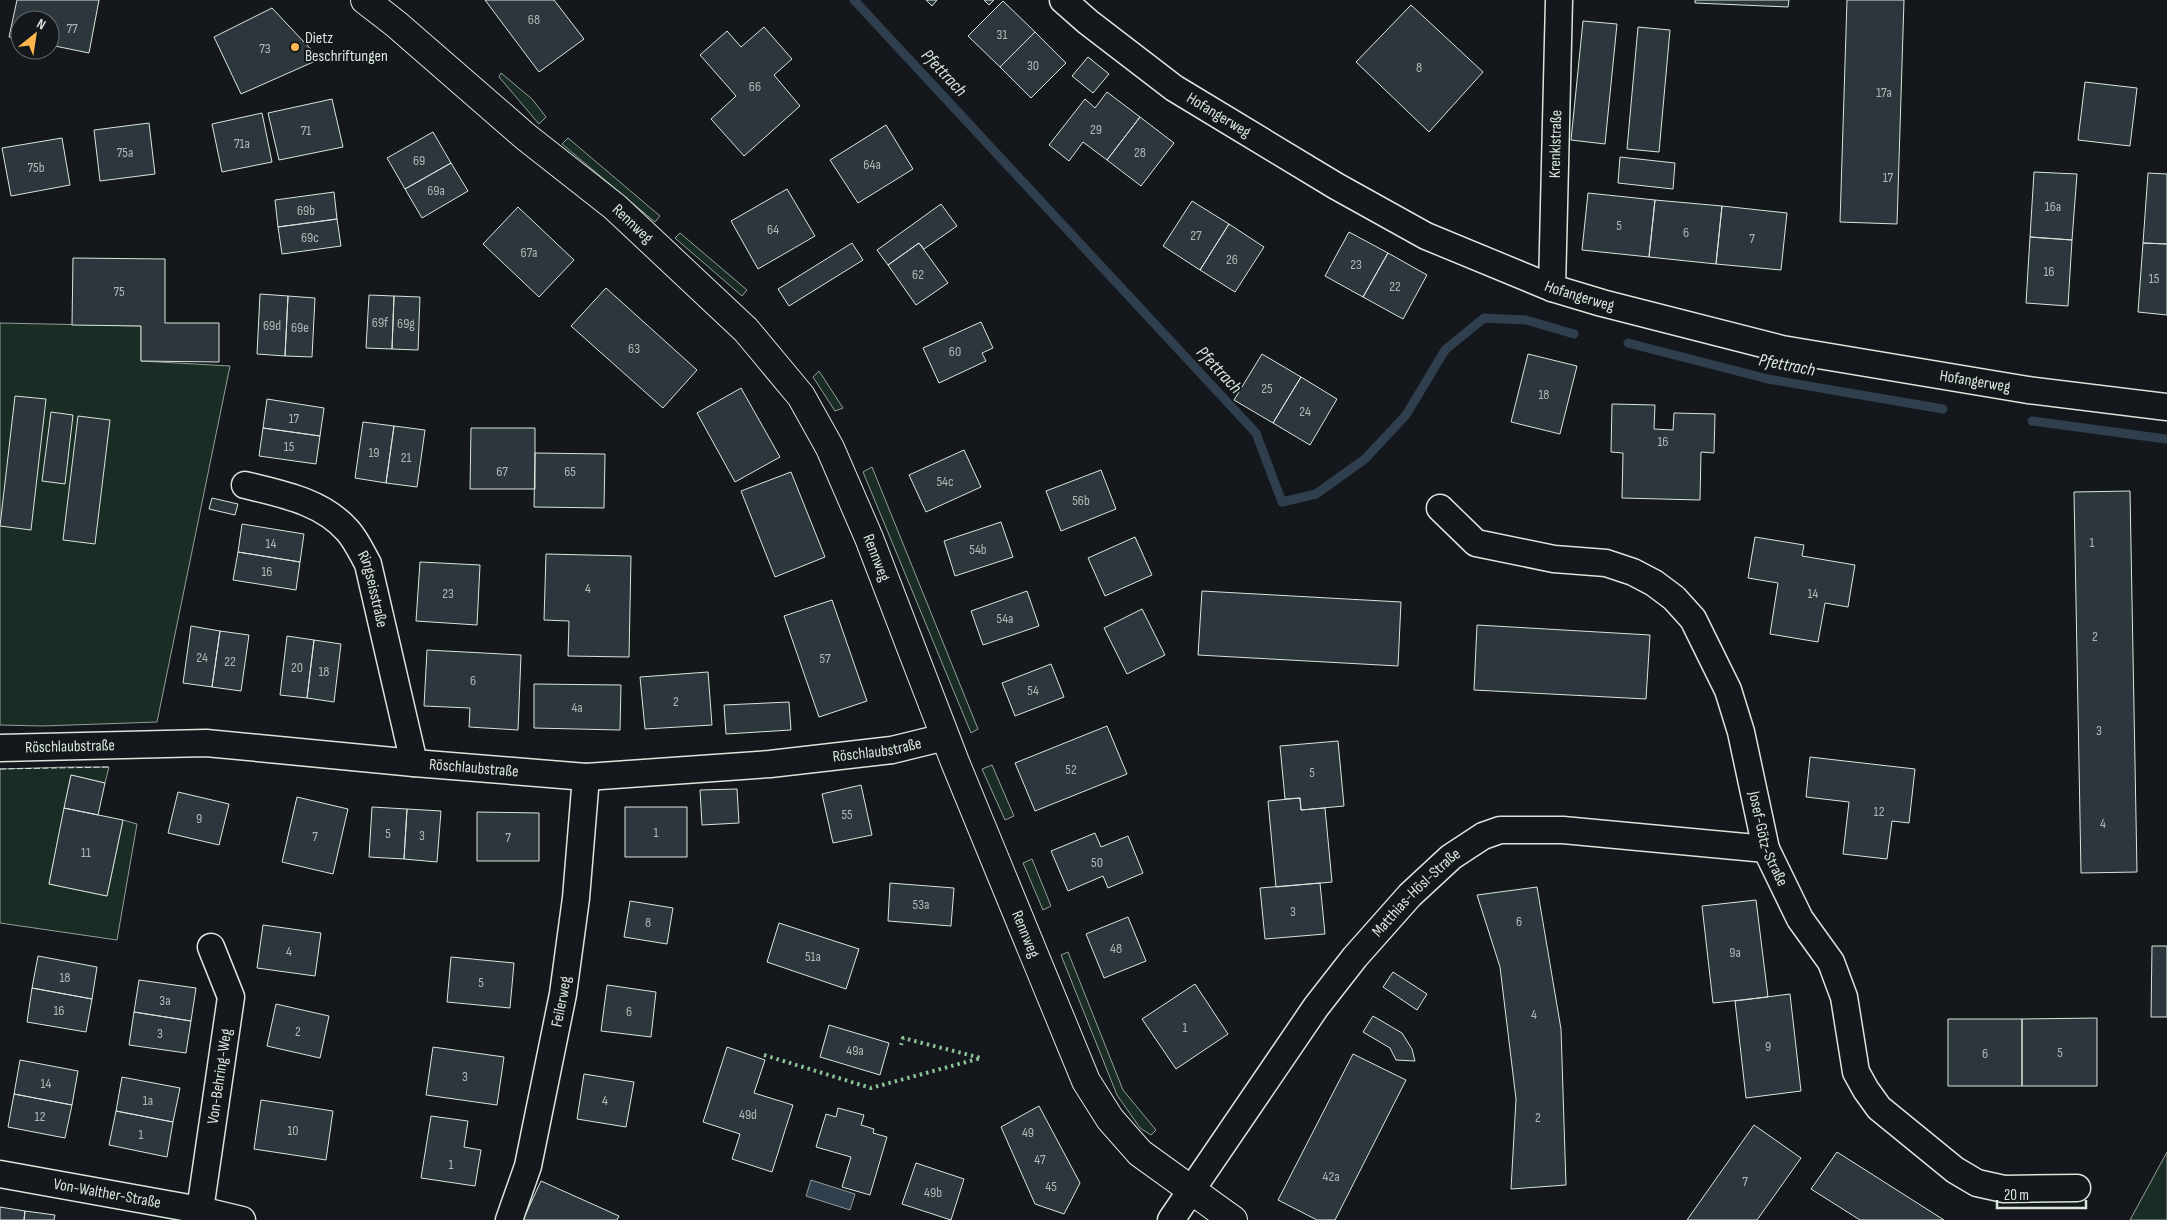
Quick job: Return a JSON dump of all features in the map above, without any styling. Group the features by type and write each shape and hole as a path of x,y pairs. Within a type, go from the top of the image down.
{"main road":[{"name":"Rennweg","path":"365,0 396,24 526,137 615,207 746,330 802,396 830,448 869,538 945,737 1086,1081 1110,1119 1140,1153 1233,1220"}],"street":[{"name":"Hofangerweg","path":"1063,0 1088,22 1174,88 1336,186 1426,236 1552,288 1602,303 1782,349 2028,390 2167,407"},
{"name":"Krenklstraße","path":"1552,288 1559,0"},
{"name":"Ringseisstraße","path":"245,485 296,498 326,512 347,531 357,544 368,564 414,764"},
{"name":"Josef-Götz-Straße","path":"1440,508 1476,544 1554,559 1613,565 1634,572 1654,582 1674,598 1693,619 1728,690 1741,732 1766,849 1800,919 1831,962 1844,997 1856,1072 1879,1108 1955,1170 1977,1183 2004,1189 2077,1188"},
{"name":"Röschlaubstraße","path":"0,748 206,743 414,764 586,777 770,764 892,750 945,737"},
{"name":"Feilerweg","path":"509,1220 528,1166 563,994 576,898 586,777"},
{"name":"Matthias-Hösl-Straße","path":"1171,1220 1316,1007 1358,953 1410,895 1451,858 1483,836 1500,830 1563,830 1766,849"},
{"name":"Von-Behring-Weg","path":"200,1210 231,997 211,947"},
{"name":"Von-Walther-Straße","path":"0,1174 200,1210 242,1220"}],"green space":[{"path":"501,73 532,99 546,117 539,124 499,77"},
{"path":"568,138 660,216 655,222 562,144"},
{"path":"680,233 747,290 742,296 675,238"},
{"path":"0,323 141,326 141,361 230,366 157,722 42,726 0,725"},
{"path":"819,371 843,408 835,411 813,377"},
{"path":"872,467 978,729 971,733 863,472"},
{"path":"992,765 1014,816 1005,820 982,769"},
{"path":"109,767 105,783 71,775 49,884 107,896 123,820 137,824 117,940 0,923 0,769"},
{"path":"1032,859 1051,906 1043,910 1023,863"},
{"path":"1068,952 1123,1090 1156,1130 1151,1135 1140,1128 1117,1095 1061,955"},
{"path":"2167,1152 2167,1220 2130,1220"}],"water":[{"path":"811,1180 855,1194 850,1210 806,1196"}],"building":[{"path":"17,0 99,0 89,53 60,47 60,10 15,10"},
{"path":"485,0 554,0 584,39 539,72"},
{"path":"926,0 937,0 932,6"},
{"path":"984,0 994,0 989,5"},
{"path":"1695,0 1789,0 1788,7 1695,3"},
{"path":"1847,0 1904,0 1897,224 1840,222"},
{"path":"1003,1 1035,32 1000,67 968,36"},
{"path":"1411,5 1483,72 1429,132 1356,62"},
{"path":"272,8 320,59 241,94 214,37"},
{"path":"1583,21 1617,24 1605,144 1571,140"},
{"path":"764,27 792,59 774,75 800,106 744,156 711,119 736,96 700,55 727,31 741,47"},
{"path":"1638,27 1670,30 1659,152 1627,149"},
{"path":"1035,32 1066,63 1031,98 1000,67"},
{"path":"1088,57 1109,74 1093,93 1072,76"},
{"path":"2085,82 2137,88 2130,146 2078,140"},
{"path":"1107,92 1140,117 1107,160 1083,142 1069,161 1049,145 1085,99 1095,108"},
{"path":"332,99 343,147 279,160 268,113"},
{"path":"262,113 272,162 222,172 212,124"},
{"path":"1140,117 1174,143 1141,186 1107,160"},
{"path":"149,123 155,174 100,181 94,130"},
{"path":"886,125 913,169 858,203 830,160"},
{"path":"433,132 451,163 405,189 387,158"},
{"path":"62,138 70,185 11,196 2,148"},
{"path":"1620,157 1675,163 1673,189 1618,183"},
{"path":"451,163 468,191 422,218 405,189"},
{"path":"2034,172 2077,174 2072,240 2030,237"},
{"path":"2148,173 2167,174 2167,244 2143,243"},
{"path":"787,189 815,236 758,269 731,221"},
{"path":"334,192 337,219 278,227 275,200"},
{"path":"1588,193 1655,200 1649,257 1582,250"},
{"path":"1655,200 1722,206 1716,264 1649,257"},
{"path":"1192,201 1229,224 1200,270 1163,246"},
{"path":"941,204 957,226 924,249 919,243 888,265 877,250"},
{"path":"1722,206 1787,213 1781,270 1716,264"},
{"path":"518,207 574,260 539,297 483,244"},
{"path":"337,219 341,246 282,254 278,227"},
{"path":"1229,224 1264,247 1235,292 1200,270"},
{"path":"1349,232 1388,253 1363,297 1325,276"},
{"path":"2030,237 2072,240 2068,306 2026,303"},
{"path":"852,243 863,260 789,306 778,289"},
{"path":"919,243 948,283 916,305 888,265"},
{"path":"2143,243 2167,244 2167,315 2138,312"},
{"path":"1388,253 1427,275 1403,319 1363,297"},
{"path":"73,258 165,259 165,323 219,323 219,362 141,361 141,326 72,325"},
{"path":"606,288 697,370 663,408 571,326"},
{"path":"260,294 288,296 285,356 257,354"},
{"path":"369,295 394,296 392,349 366,348"},
{"path":"288,296 315,298 312,357 285,356"},
{"path":"394,296 420,297 418,350 392,349"},
{"path":"981,322 993,348 982,353 986,361 939,383 923,348"},
{"path":"1262,354 1301,377 1273,423 1234,400"},
{"path":"1528,354 1577,366 1560,434 1511,422"},
{"path":"1301,377 1337,399 1310,445 1273,423"},
{"path":"741,388 780,457 735,482 697,413"},
{"path":"15,396 46,399 31,530 0,526"},
{"path":"267,399 324,408 320,436 263,428"},
{"path":"1612,404 1655,405 1654,429 1673,430 1674,413 1715,414 1714,453 1701,452 1700,500 1622,498 1623,453 1611,452"},
{"path":"51,412 73,415 65,484 42,481"},
{"path":"78,416 110,420 95,544 63,540"},
{"path":"363,422 394,426 386,483 355,478"},
{"path":"394,426 425,430 417,487 386,483"},
{"path":"263,428 320,436 316,464 259,456"},
{"path":"471,428 535,428 535,489 470,489"},
{"path":"964,450 981,487 926,512 909,475"},
{"path":"535,453 605,454 604,508 534,507"},
{"path":"1101,470 1116,509 1061,531 1046,491"},
{"path":"791,472 825,557 775,577 741,491"},
{"path":"2130,491 2137,872 2081,873 2074,492"},
{"path":"212,498 238,504 235,515 209,509"},
{"path":"1001,522 1013,557 955,576 944,541"},
{"path":"242,524 304,534 300,562 238,552"},
{"path":"1135,537 1152,575 1105,596 1088,558"},
{"path":"1755,537 1804,545 1802,556 1855,565 1848,607 1825,603 1818,642 1770,634 1778,583 1748,578"},
{"path":"238,552 300,562 296,590 233,580"},
{"path":"546,554 631,556 629,657 568,656 569,621 544,620"},
{"path":"420,562 480,565 477,625 416,621"},
{"path":"1027,591 1039,626 983,645 971,611"},
{"path":"1202,591 1401,602 1398,666 1198,655"},
{"path":"832,600 867,701 819,717 784,616"},
{"path":"1142,609 1165,655 1127,674 1104,628"},
{"path":"1477,625 1650,635 1646,699 1474,690"},
{"path":"191,626 220,631 212,687 183,683"},
{"path":"220,631 249,635 241,691 212,687"},
{"path":"287,636 314,640 307,698 280,695"},
{"path":"314,640 341,644 334,702 307,698"},
{"path":"427,650 521,655 518,730 469,727 470,708 424,706"},
{"path":"1051,664 1064,697 1015,716 1002,683"},
{"path":"708,672 712,725 645,729 640,677"},
{"path":"534,684 621,685 620,730 534,728"},
{"path":"789,702 791,730 726,734 724,705"},
{"path":"1107,726 1127,774 1035,811 1015,763"},
{"path":"1338,741 1344,806 1301,810 1300,798 1285,799 1280,746"},
{"path":"1810,757 1915,769 1909,823 1892,821 1887,859 1843,854 1849,802 1806,797"},
{"path":"71,775 105,783 98,815 64,808"},
{"path":"861,785 872,835 833,843 822,794"},
{"path":"737,789 739,823 702,825 700,790"},
{"path":"178,792 229,804 219,845 168,833"},
{"path":"297,797 348,809 333,874 282,862"},
{"path":"1300,798 1301,810 1325,808 1332,882 1276,887 1268,801"},
{"path":"372,807 407,809 404,859 369,857"},
{"path":"625,807 687,807 687,857 625,857"},
{"path":"64,808 123,820 107,896 49,884"},
{"path":"407,809 441,811 437,862 404,859"},
{"path":"477,812 539,813 539,861 477,861"},
{"path":"1095,833 1101,847 1128,836 1143,873 1108,888 1103,876 1068,891 1051,851"},
{"path":"890,883 954,888 951,926 888,921"},
{"path":"1320,883 1325,934 1265,939 1260,888"},
{"path":"1537,887 1561,1029 1566,1185 1511,1189 1516,1099 1500,967 1477,895"},
{"path":"1756,900 1768,997 1713,1003 1702,906"},
{"path":"630,901 673,908 667,944 624,937"},
{"path":"1128,917 1146,961 1104,978 1086,934"},
{"path":"779,923 859,949 846,989 767,962"},
{"path":"263,925 321,933 315,976 257,968"},
{"path":"2152,946 2167,946 2167,1017 2151,1017"},
{"path":"38,956 97,967 92,999 32,988"},
{"path":"451,957 514,963 510,1008 447,1002"},
{"path":"1393,972 1427,994 1417,1010 1383,987"},
{"path":"139,980 196,988 191,1021 134,1012"},
{"path":"1195,984 1228,1034 1176,1069 1142,1019"},
{"path":"607,985 656,992 651,1037 601,1031"},
{"path":"32,988 92,999 86,1032 27,1022"},
{"path":"1790,994 1801,1091 1746,1098 1735,1001"},
{"path":"276,1004 329,1016 320,1058 267,1046"},
{"path":"134,1012 191,1021 186,1053 129,1045"},
{"path":"1373,1016 1402,1033 1412,1049 1415,1061 1396,1060 1390,1048 1363,1032"},
{"path":"2097,1018 2097,1086 2022,1086 2022,1019"},
{"path":"1948,1019 2022,1019 2022,1086 1948,1086"},
{"path":"829,1025 889,1043 880,1075 820,1057"},
{"path":"433,1047 504,1057 497,1105 426,1095"},
{"path":"727,1047 765,1060 754,1093 793,1105 772,1172 732,1159 740,1134 703,1122"},
{"path":"1353,1054 1406,1080 1335,1220 1317,1220 1278,1200"},
{"path":"20,1060 78,1071 72,1105 14,1094"},
{"path":"584,1074 634,1082 626,1127 577,1119"},
{"path":"122,1077 180,1088 173,1122 116,1111"},
{"path":"14,1094 72,1105 65,1138 8,1127"},
{"path":"261,1100 333,1111 326,1160 254,1149"},
{"path":"1039,1106 1080,1183 1064,1214 1035,1204 1001,1127"},
{"path":"838,1108 864,1115 861,1125 874,1129 873,1133 887,1137 870,1195 842,1187 851,1157 816,1147 826,1114 836,1117"},
{"path":"116,1111 173,1122 167,1157 109,1145"},
{"path":"431,1116 468,1121 464,1147 481,1150 475,1186 421,1178"},
{"path":"1754,1125 1801,1158 1757,1220 1687,1220"},
{"path":"1837,1152 1944,1220 1860,1220 1811,1189"},
{"path":"916,1163 964,1179 951,1220 902,1204"},
{"path":"541,1181 619,1216 617,1220 523,1220"},
{"path":"0,1207 25,1211 24,1220 0,1220"},
{"path":"25,1211 55,1215 54,1220 24,1220"}],"waterway":[{"name":"Pfettrach","path":"854,0 1256,433 1282,502 1316,494 1365,459 1406,415 1445,350 1484,318 1526,320 1574,334"},
{"name":"Pfettrach","path":"1628,343 1768,379 1943,409"},
{"name":"Pfettrach","path":"2032,421 2166,439"}],"hedge":[{"path":"764,1055 871,1088 981,1058 903,1038 901,1045"}],"fence":[{"path":"0,769 109,767"}],"place":[{"name":"Dietz Beschriftungen","path":"295,47"}]}
